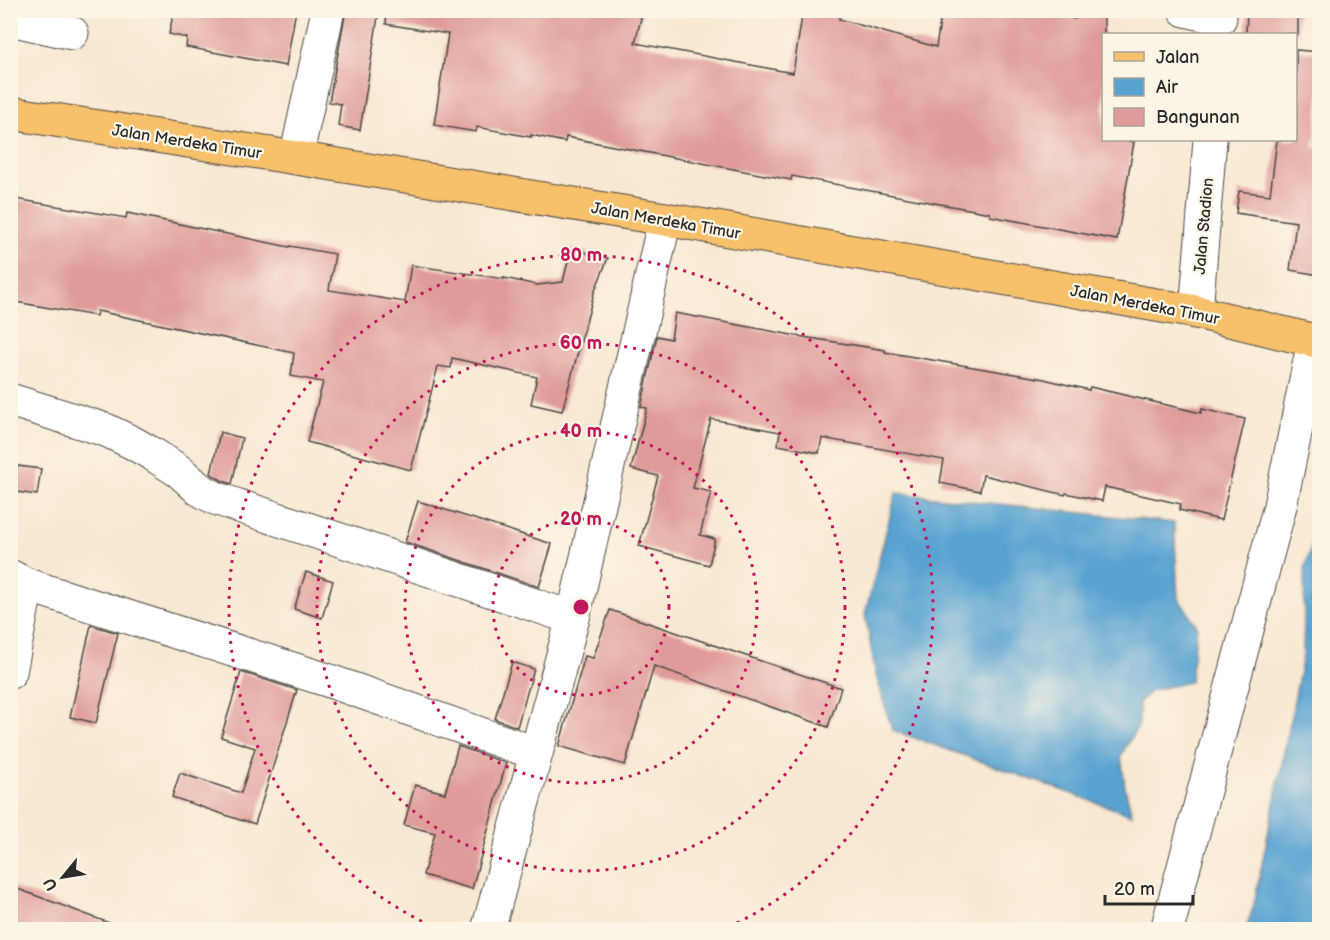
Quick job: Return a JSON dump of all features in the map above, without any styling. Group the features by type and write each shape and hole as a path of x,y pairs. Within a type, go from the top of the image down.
{"main road":[{"name":"Jalan Merdeka Timur","path":"10,113 665,219 1196,312 1317,341"}],"street":[{"path":"296,158 328,10"},
{"path":"1185,10 1219,21"},
{"path":"10,19 72,33"},
{"name":"Jalan Stadion","path":"1196,312 1210,141"},
{"path":"488,930 573,618 665,219"},
{"path":"1167,930 1280,506 1317,341"},
{"path":"10,400 106,430 171,466 199,489 215,498 573,618"},
{"path":"10,672 19,581 324,679 535,753"}],"water":[{"path":"896,493 1174,523 1178,598 1197,626 1190,682 1152,690 1139,702 1139,724 1121,755 1125,788 1132,815 892,730 876,675 865,614"},
{"path":"1319,521 1319,929 1246,929 1254,905 1303,656 1305,567"}],"building":[{"path":"174,10 296,10 286,66 186,47 187,38 169,34"},
{"path":"346,10 379,10 360,130 338,126 341,104 329,102"},
{"path":"387,10 643,10 635,43 793,73 803,10 840,10 839,19 936,47 942,10 1026,10 1075,19 1077,10 1104,15 1102,141 1134,142 1117,240 990,216 990,213 792,176 791,180 566,137 565,142 477,127 476,132 434,125 448,34 386,24"},
{"path":"1247,10 1298,10 1298,34 1246,33"},
{"path":"1297,50 1320,52 1320,92 1314,147 1320,148 1320,275 1290,270 1296,222 1236,213 1239,191 1270,195 1277,141 1297,141"},
{"path":"10,198 126,218 127,213 289,247 335,254 329,290 405,302 411,265 537,285 563,282 571,249 608,258 594,293 562,411 531,404 537,377 452,358 451,368 438,366 411,470 307,442 323,382 291,376 294,353 97,311 96,316 10,301"},
{"path":"675,313 1044,379 1089,390 1090,387 1201,413 1202,409 1245,419 1221,520 1179,510 1181,504 1105,487 1102,501 1066,493 1065,495 983,475 980,491 940,483 944,460 822,438 819,453 778,445 780,432 711,419 693,488 711,492 700,535 715,539 709,565 639,546 658,476 631,469 647,408 641,407 657,336 671,339"},
{"path":"220,432 242,438 232,484 211,474"},
{"path":"10,465 41,469 37,495 10,491"},
{"path":"418,501 552,544 539,587 405,542"},
{"path":"306,572 333,581 322,618 294,609"},
{"path":"610,610 841,688 828,727 654,666 625,765 559,746 585,656 593,658"},
{"path":"91,625 118,633 96,723 70,717"},
{"path":"512,662 534,669 517,727 495,719"},
{"path":"241,672 297,690 255,824 172,797 180,773 241,793 255,748 221,737"},
{"path":"458,746 506,763 472,889 423,875 435,833 404,825 415,785 445,793"},
{"path":"10,886 120,927 120,930 10,930"}]}
